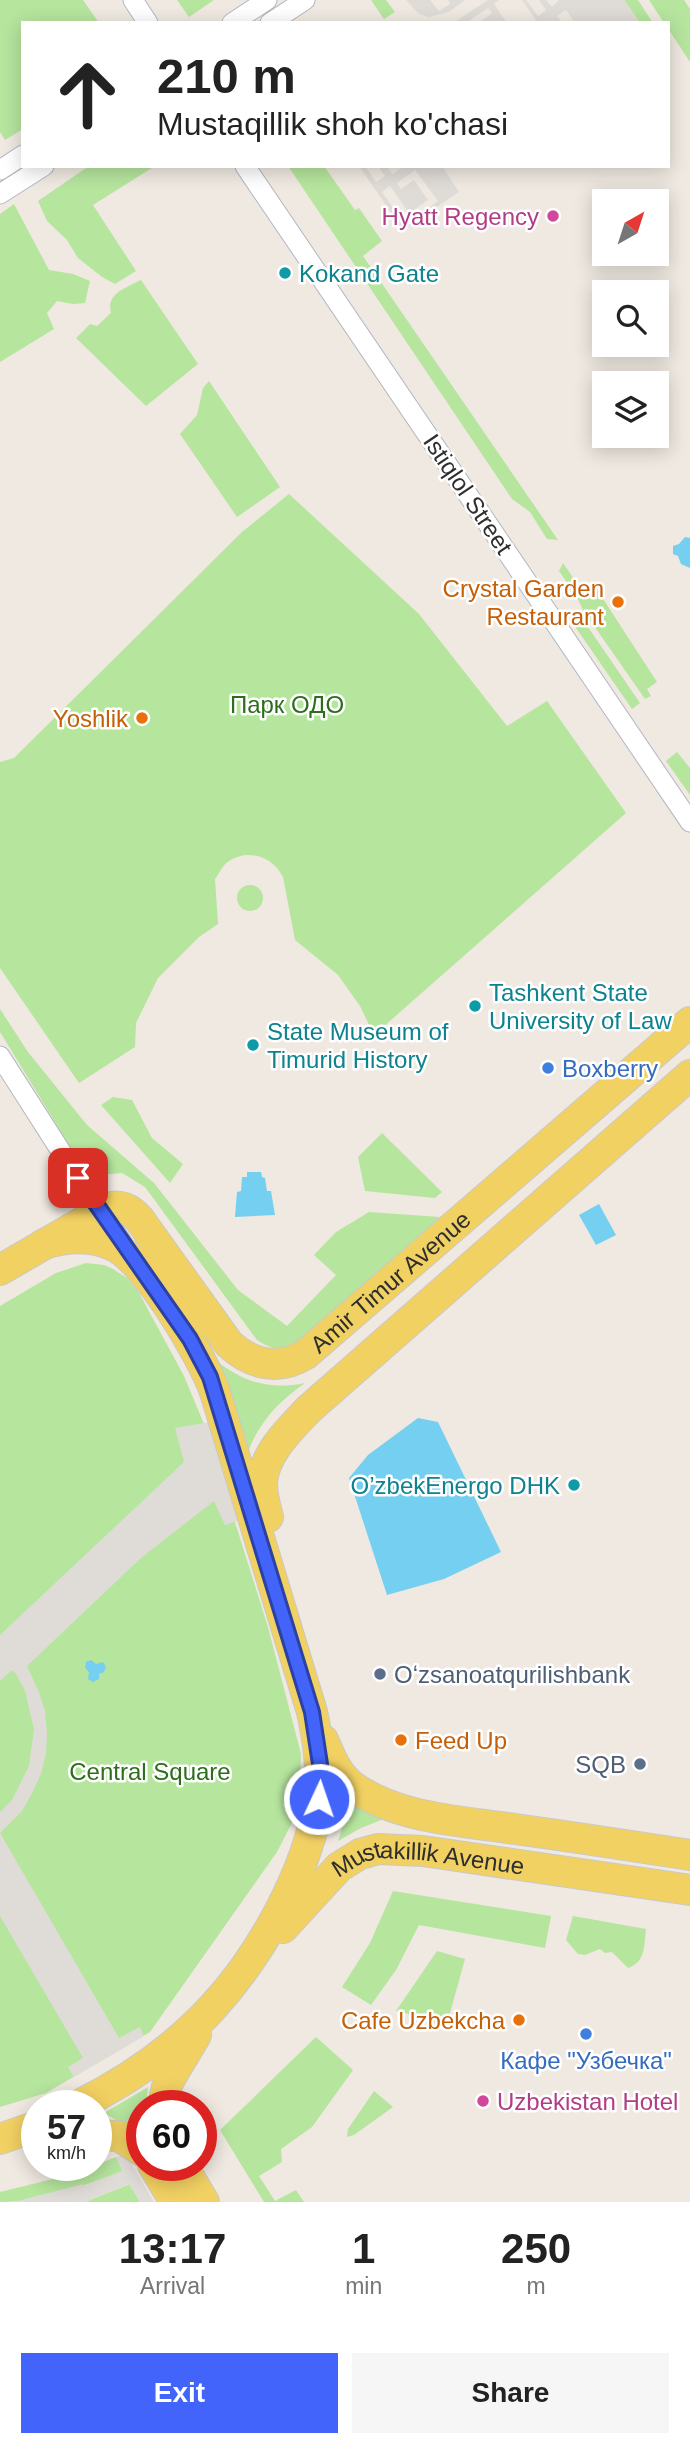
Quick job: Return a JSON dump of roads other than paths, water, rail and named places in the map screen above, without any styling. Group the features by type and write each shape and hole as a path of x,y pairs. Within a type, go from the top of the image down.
{"main road":[{"name":"Amir Timur Avenue","path":"100,1211 111,1206 120,1206 137,1216 218,1332 233,1348 261,1363 287,1363 306,1354 690,1022"},
{"name":"Amir Timur Avenue","path":"295,1655 262,1492 266,1466 278,1445 325,1394 690,1075"},
{"path":"0,1270 100,1211"},
{"path":"44,1244 79,1238 105,1242 124,1252 142,1271 190,1339 210,1377 312,1712 319,1756 320,1782 312,1833 287,1897 250,1958 217,2002 168,2082 166,2090"},
{"name":"Mustakillik Avenue","path":"312,1712 333,1762 344,1779 373,1798 417,1812 464,1821 690,1855"},
{"name":"Mustakillik Avenue","path":"217,2002 335,1871 354,1857 371,1850 398,1848 424,1851 690,1889"},
{"path":"106,2090 166,2050 217,2002"},
{"path":"0,2141 21,2132"},
{"path":"0,2141 21,2140"},
{"path":"163,2181 175,2202"},
{"path":"192,2181 204,2202"}],"street":[{"path":"132,0 147,21"},
{"path":"235,21 267,0"},
{"path":"273,21 305,0"},
{"path":"0,170 21,157"},
{"path":"0,194 41,168"},
{"name":"Istiqlol Street","path":"246,168 690,822"},
{"path":"0,1056 142,1271"}],"water":[{"path":"685,537 690,538 690,568 681,564 678,556 673,554 673,546"},
{"path":"247,1172 261,1172 265,1178 267,1191 271,1191 275,1215 235,1217 237,1192 241,1191 242,1177 247,1177"},
{"path":"599,1204 616,1235 596,1245 579,1215"},
{"path":"418,1418 438,1422 501,1552 444,1579 387,1595 349,1478 368,1455"},
{"path":"91,1660 96,1664 103,1662 106,1667 104,1672 99,1674 99,1679 93,1682 88,1679 89,1672 85,1668 86,1662"}],"place":[{"name":"Hyatt Regency","path":"553,216"},
{"name":"Kokand Gate","path":"285,273"},
{"name":"Crystal Garden Restaurant","path":"618,602"},
{"name":"Yoshlik","path":"142,718"},
{"name":"Tashkent State University of Law","path":"475,1006"},
{"name":"State Museum of Timurid History","path":"253,1045"},
{"name":"Boxberry","path":"548,1068"},
{"name":"O’zbekEnergo DHK","path":"574,1485"},
{"name":"Oʻzsanoatqurilishbank","path":"380,1674"},
{"name":"Feed Up","path":"401,1740"},
{"name":"SQB","path":"640,1764"},
{"name":"Cafe Uzbekcha","path":"519,2020"},
{"name":"Кафе \"Узбечка\"","path":"586,2034"},
{"name":"Uzbekistan Hotel","path":"483,2101"}],"park label":[{"name":"Парк ОДО","path":"287,704"},
{"name":"Central Square","path":"150,1771"}]}
